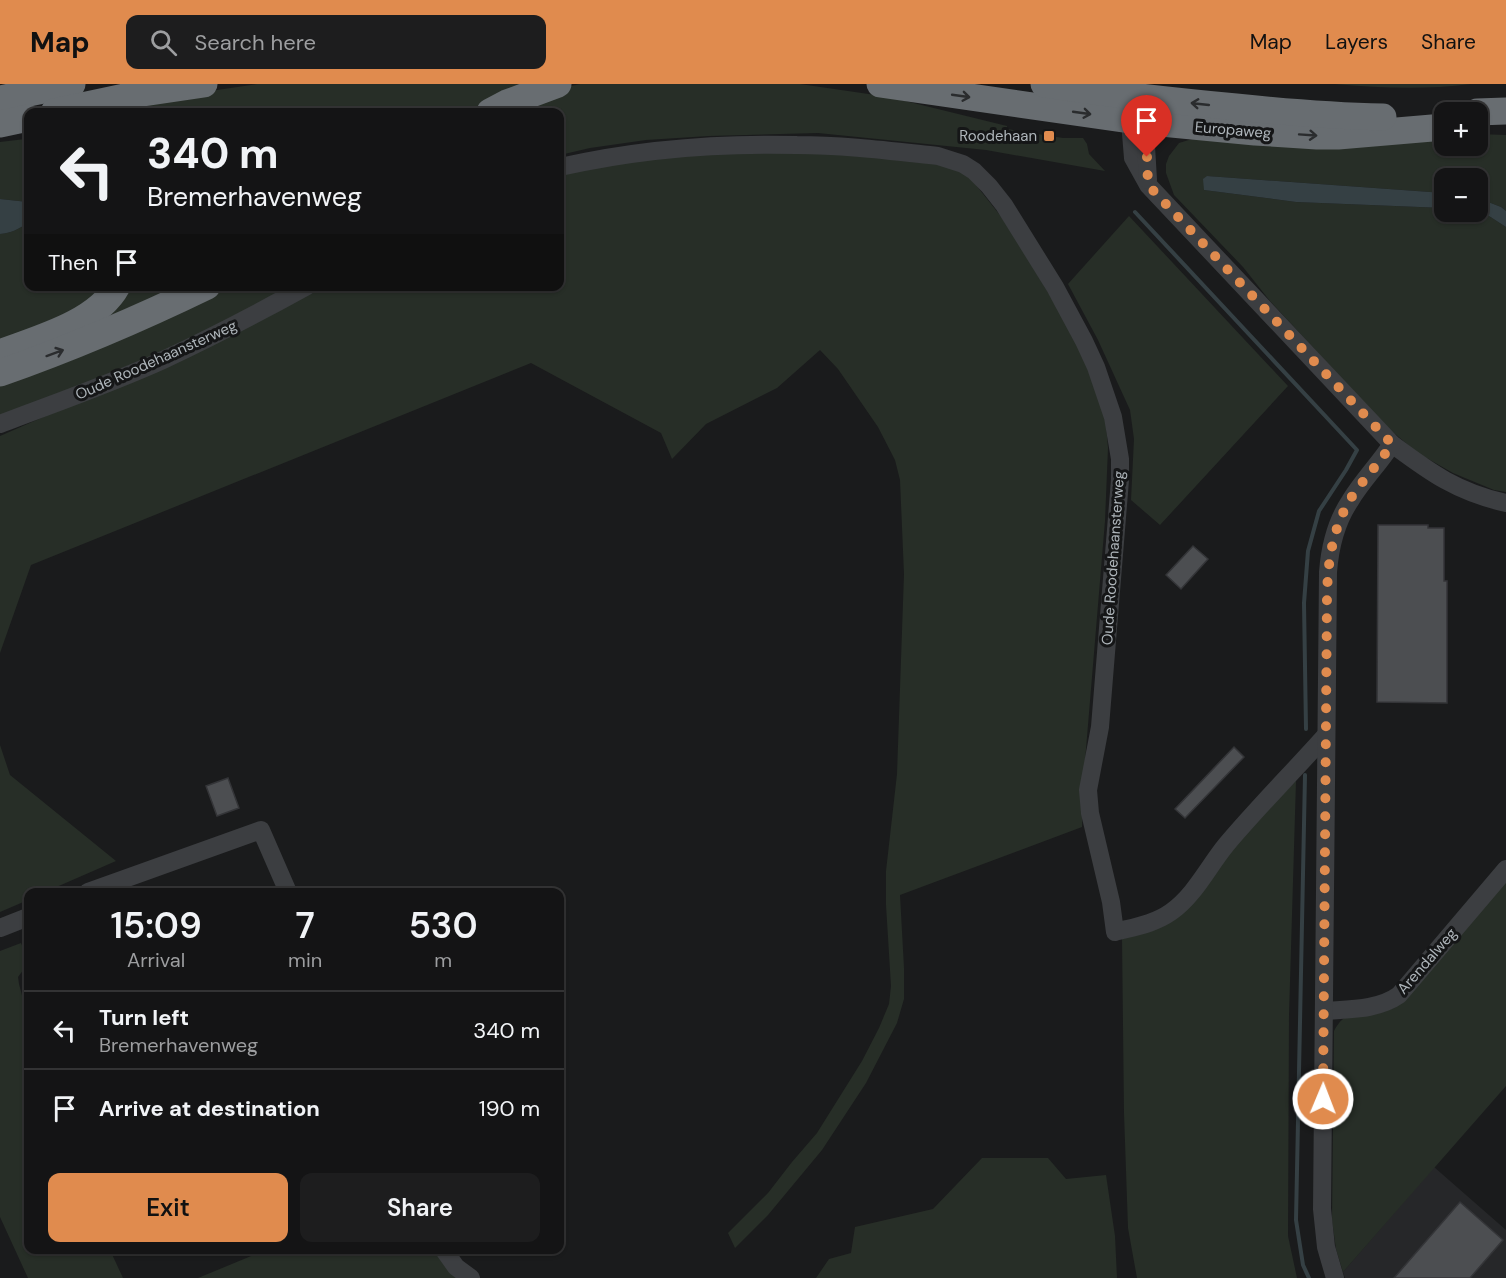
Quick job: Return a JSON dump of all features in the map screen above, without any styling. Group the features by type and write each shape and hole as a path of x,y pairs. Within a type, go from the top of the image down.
{"highway":[{"path":"0,99 72,84"},
{"path":"73,108 143,93 204,84"},
{"path":"499,108 558,84"},
{"name":"Europaweg","path":"880,84 1136,100 1338,116 1434,115"},
{"name":"Europaweg","path":"1044,84 1136,100 1197,127 1317,136 1434,128"},
{"path":"0,124 24,119"},
{"path":"0,138 24,135"},
{"path":"0,353 83,319 113,291"},
{"path":"0,373 115,330 197,291"}],"street":[{"path":"1136,100 1133,158 1148,185 1392,444 1456,487 1506,503"},
{"name":"Oude Roodehaansterweg","path":"564,166 613,157 712,147 797,145 850,147 951,159 974,171 1004,205 1055,287 1084,341 1105,391 1117,438 1120,480 1107,652 1100,727 1088,790 1090,813 1111,902 1115,932 1158,920 1182,903 1205,876 1225,846 1326,735"},
{"name":"Oude Roodehaansterweg","path":"0,424 162,361 235,326 298,291"},
{"path":"1335,1278 1326,1247 1322,1209 1328,572 1336,529 1349,502 1392,444"},
{"path":"99,888 261,830 286,888"},
{"name":"Arendalweg","path":"1324,1011 1375,1006 1399,995 1506,869"},
{"path":"0,928 24,918"},
{"path":"447,1254 456,1267 471,1278"}],"shaded area":[{"path":"257,84 544,84 489,108 125,108 190,94"},
{"path":"580,84 800,84 889,97 1007,126 1007,129 1063,138 1083,138 1089,154 1105,171 986,150 818,133 646,140 564,154 564,108 512,108"},
{"path":"1334,84 1471,84 1402,88"},
{"path":"1488,134 1506,135 1506,211 1488,202 1488,168 1434,168 1434,192 1207,176 1204,190 1296,202 1434,208 1434,222 1488,222 1488,216 1506,227 1506,492 1494,490 1453,473 1416,452 1385,425 1270,301 1243,267 1174,195 1166,173 1166,164 1179,143 1192,139 1434,137 1434,156 1488,156"},
{"path":"24,139 24,202 0,199 0,142"},
{"path":"718,150 865,154 954,167 968,175 1007,224 1076,339 1105,412 1108,448 1105,521 1084,773 1082,827 900,895 904,999 897,1023 866,1083 822,1150 768,1215 735,1248 728,1233 768,1193 817,1133 862,1061 879,1028 889,1004 891,986 886,871 897,774 904,574 900,480 895,460 878,427 838,369 820,350 777,388 706,424 672,459 661,433 531,363 31,565 0,653 0,436 194,351 316,291 564,291 564,175 597,166"},
{"path":"1207,176 1434,192 1434,208 1296,202 1204,190 1203,179"},
{"path":"0,199 24,202 24,225 8,233 0,234"},
{"path":"1488,202 1506,211 1506,227 1489,216"},
{"path":"1129,216 1288,386 1160,525 1131,500 1134,439 1130,410 1098,340 1068,284"},
{"path":"24,225 24,291 105,291 99,298 0,347 0,234"},
{"path":"118,291 184,291 0,359"},
{"path":"209,291 291,291 237,320 0,419 0,379"},
{"path":"0,745 10,775 116,861 54,888 24,888 24,902 0,912"},
{"path":"1296,781 1289,1015 1288,1236 1297,1278 1137,1278 1128,1228 1122,938 1143,932"},
{"path":"1506,879 1506,1086 1343,1272 1336,1249 1332,1220 1334,1031 1347,1017 1396,1007"},
{"path":"21,943 24,950 24,970 18,977 24,1003 24,1254 112,1254 123,1278 28,1278 0,1217 0,951"},
{"path":"982,1158 1048,1158 1066,1179 1106,1175 1115,1236 1117,1278 816,1278 829,1259 851,1253 855,1227 933,1209"},
{"path":"1434,1167 1506,1230 1506,1278 1345,1278 1343,1272"},
{"path":"256,1254 437,1254 448,1269 459,1278 198,1278"}],"building":[{"path":"1378,525 1428,525 1428,528 1444,528 1444,581 1447,581 1447,703 1377,702"},
{"path":"1193,546 1208,559 1181,589 1166,575"},
{"path":"1234,747 1244,757 1185,818 1175,809"},
{"path":"228,778 239,808 217,816 206,786"},
{"path":"1460,1202 1503,1240 1470,1278 1394,1278"}],"waterway":[{"path":"1135,212 1357,450 1319,511 1308,551 1304,603 1306,729"},
{"path":"1305,775 1296,1220 1303,1265 1309,1278"}],"place":[{"name":"Roodehaan","path":"1049,136"}],"route":[{"path":"1147,157 1148,185 1392,444 1349,502 1336,529 1329,557 1323,1099"}]}
